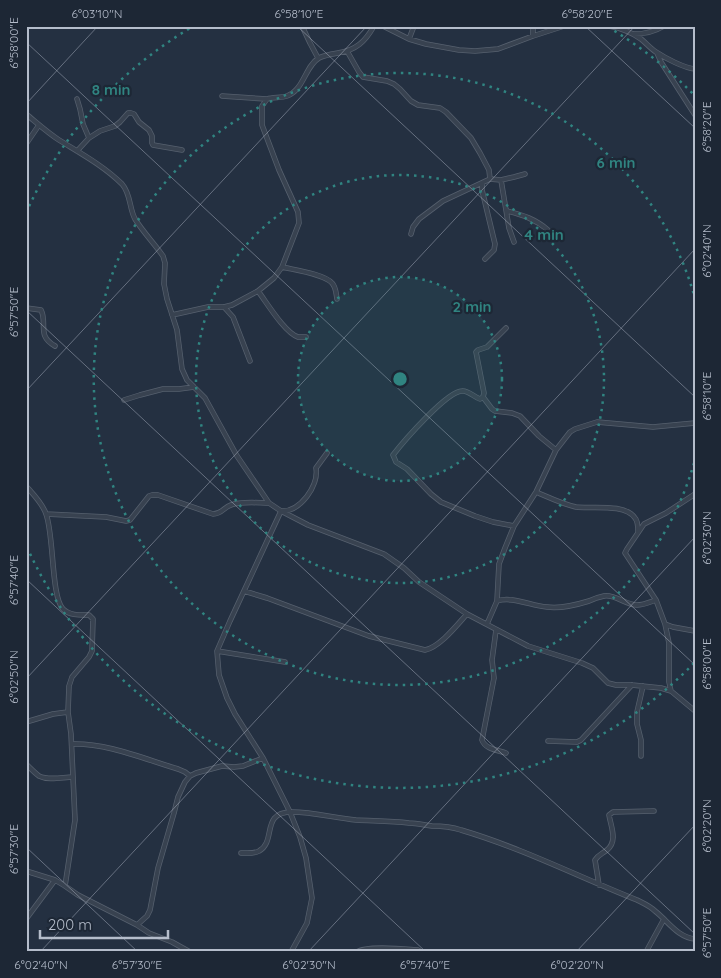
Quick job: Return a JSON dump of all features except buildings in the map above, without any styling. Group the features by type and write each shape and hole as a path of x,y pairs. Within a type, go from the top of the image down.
{"street":[{"path":"302,26 318,58"},
{"path":"222,96 267,99 285,96 294,91 318,58 353,49 363,41 374,26"},
{"path":"383,26 409,39 445,48 475,51 498,49 564,26"},
{"path":"409,39 414,26"},
{"path":"533,26 533,36"},
{"path":"609,26 632,34 657,53 695,70"},
{"path":"632,34 655,32 664,26"},
{"path":"347,51 363,76 394,84 411,101 418,105 440,108 446,112 471,138 488,170 490,179"},
{"path":"657,53 695,115"},
{"path":"77,99 83,124 89,138"},
{"path":"172,315 208,307 232,305 258,291 274,278 282,267 299,223 298,212 279,170 262,124 262,106 267,99"},
{"path":"77,150 100,130 114,126 128,113 131,113 149,130 153,146 182,150"},
{"path":"26,114 58,139 103,168 126,189 135,219 163,256 165,263 164,284 177,330 182,369 187,380 205,398 237,456 269,503 308,525 384,554 404,568 419,582 467,614 528,646 593,668 608,684 643,686 671,691 695,711"},
{"path":"26,144 39,124"},
{"path":"411,234 413,227 419,219 443,201 490,179 501,180 525,174"},
{"path":"501,180 509,228 514,242"},
{"path":"482,183 495,244 494,250 485,259"},
{"path":"507,211 534,220 548,230"},
{"path":"282,267 323,277 332,283 337,299"},
{"path":"258,291 292,334 306,338"},
{"path":"224,307 233,317 250,361"},
{"path":"26,308 43,312 42,329 45,338 55,346"},
{"path":"482,397 484,393 476,352 487,347 506,328"},
{"path":"124,400 163,389 194,387"},
{"path":"482,397 480,399 476,398 460,390 454,393 431,412 393,455 396,462 407,469 441,502 474,516 514,526"},
{"path":"482,397 495,411 520,416 556,450"},
{"path":"487,624 497,601 499,564 514,526 536,492 556,450 570,432 597,422 653,427 695,423"},
{"path":"281,511 293,508 309,494 317,473 316,468 327,453"},
{"path":"26,486 36,497 46,514 60,606 69,613 89,615 93,619 92,650 89,657 72,677 69,686 68,712 72,744 75,820 65,886"},
{"path":"536,492 574,507 617,508 636,518 638,533"},
{"path":"671,691 669,682 669,643 665,624 656,600 626,553 644,524 666,513 695,494"},
{"path":"46,514 106,517 126,521 130,520 145,500 152,495 158,495 213,514 217,514 230,505 269,503"},
{"path":"281,511 217,651 219,675 227,698 263,758 290,812 306,858 312,898 307,923 291,952"},
{"path":"244,592 267,598 369,636 425,650 431,649 438,644 467,614"},
{"path":"497,601 507,599 552,608 580,604 604,596 618,598 636,605 656,600"},
{"path":"665,624 695,632"},
{"path":"496,630 492,660 494,678 482,743 506,753"},
{"path":"217,651 284,662"},
{"path":"548,741 577,742 581,740 632,685"},
{"path":"641,756 637,712 643,686"},
{"path":"26,722 53,714 68,712"},
{"path":"72,744 85,744 116,750 178,769 190,776"},
{"path":"137,925 147,916 150,910 158,868 178,797 185,782 196,773 222,766 243,766 263,758"},
{"path":"26,764 43,777 74,776"},
{"path":"599,885 595,860 598,855 607,850 613,843 614,836 610,813 654,811"},
{"path":"241,853 259,852 268,838 274,818 290,812 356,820 446,826 509,846 637,900 653,908 669,925 683,936 695,939"},
{"path":"26,870 54,880 149,933 172,942 190,952"},
{"path":"26,919 54,880"},
{"path":"646,952 664,919"},
{"path":"357,952 362,948 418,950 421,952"}]}
